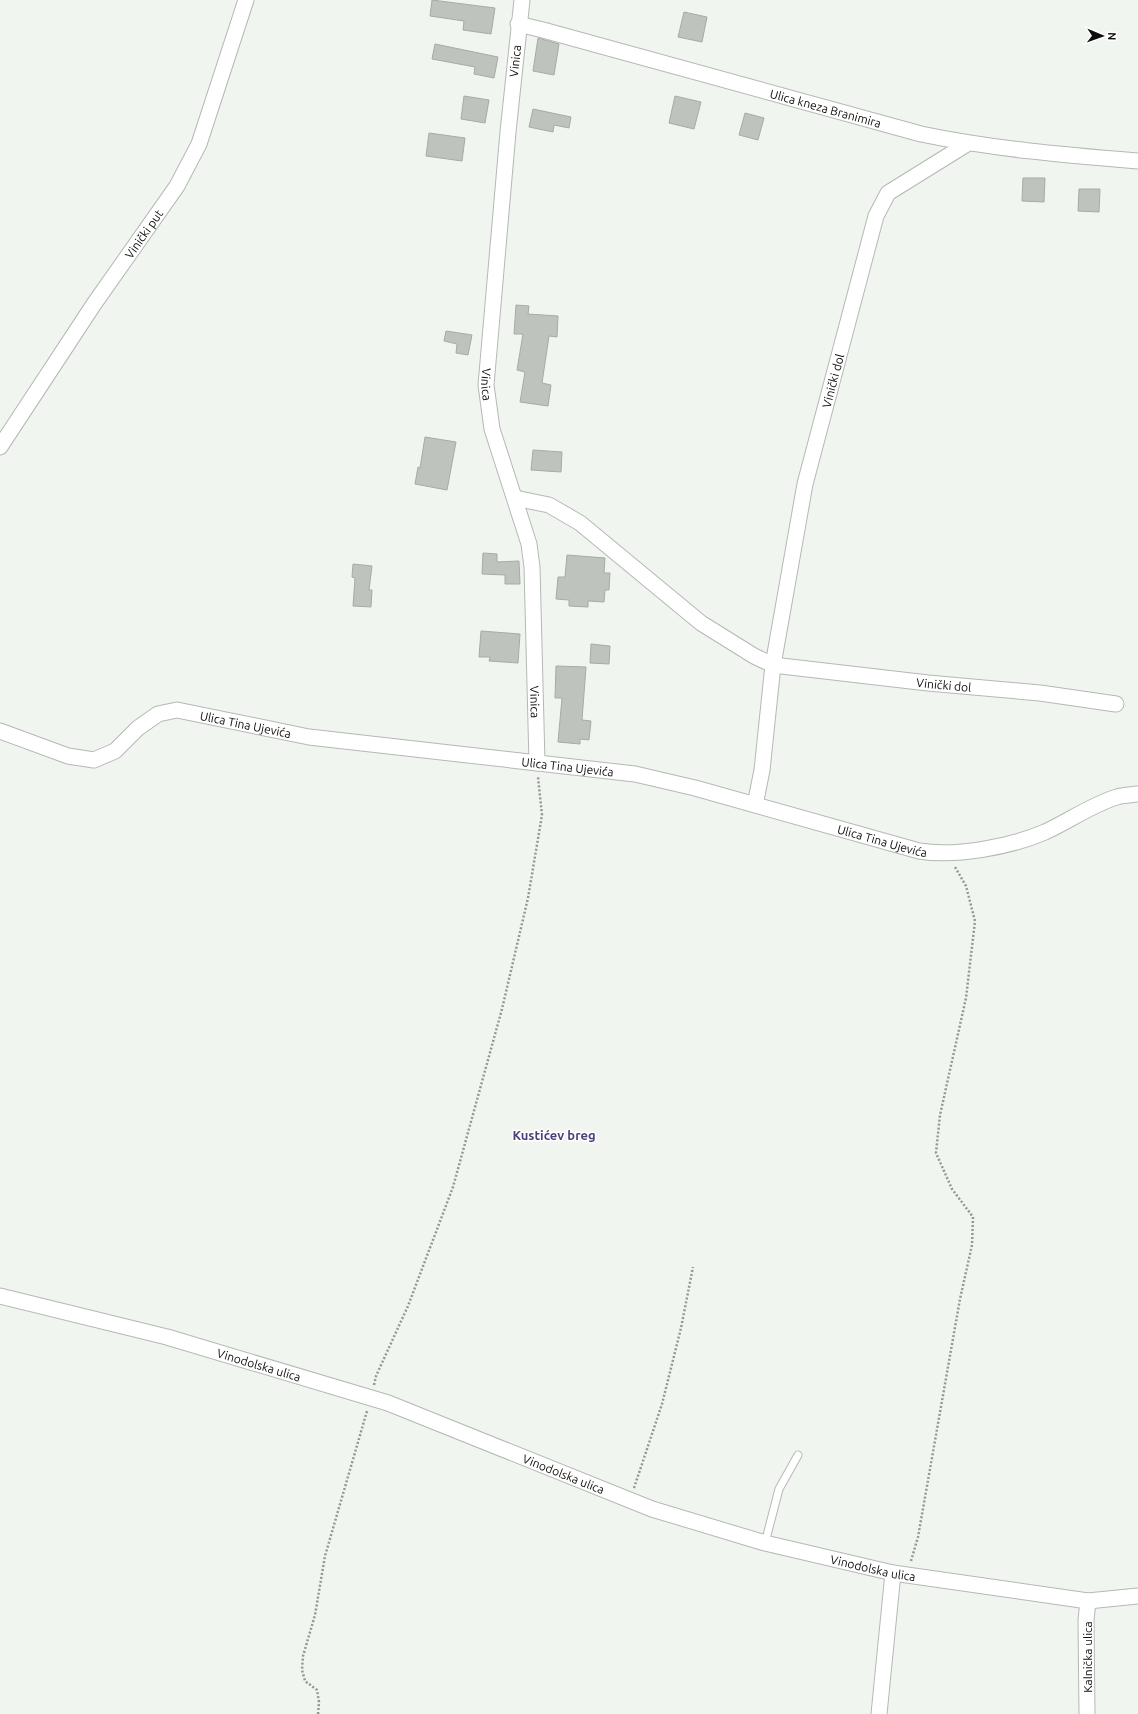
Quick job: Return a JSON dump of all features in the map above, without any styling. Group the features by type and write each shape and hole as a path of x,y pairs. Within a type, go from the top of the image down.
{"street":[{"name":"Vinički put","path":"0,446 94,304 177,186 199,144 246,0"},
{"name":"Vinica","path":"522,0 518,24 486,385 492,429 529,544 532,567 537,763"},
{"name":"Ulica kneza Branimira","path":"518,24 921,134 967,144 1138,161"},
{"name":"Vinički dol","path":"755,805 762,770 773,665 805,484 876,216 888,193 967,144"},
{"name":"Vinički dol","path":"515,498 549,505 580,522 700,623 754,656 773,665 928,683 1040,693 1116,704"},
{"name":"Ulica Tina Ujevića","path":"0,731 68,756 94,760 115,751 138,728 158,714 177,710 309,737 635,774 695,788 919,851 935,854 980,850 1016,842 1044,832 1081,813 1118,797 1138,794"},
{"name":"Vinodolska ulica","path":"0,1296 56,1308 167,1337 383,1401 652,1509 765,1543 900,1574 1088,1601 1138,1596"},
{"path":"879,1714 900,1574"},
{"name":"Kalnička ulica","path":"1087,1714 1086,1620 1088,1601"}],"lane":[{"path":"765,1543 779,1489 798,1455"}],"path":[{"path":"472,1114 502,1009 528,898 542,815 537,763"},
{"path":"900,1574 918,1537 960,1299 972,1245 973,1218 952,1190 936,1153 940,1115 966,998 975,921 966,886 946,852"},
{"path":"630,1500 662,1404 681,1328 693,1267"}],"building":[{"path":"432,0 495,8 491,34 463,30 464,21 430,16"},
{"path":"684,12 707,17 702,42 678,37"},
{"path":"538,38 559,44 554,75 533,71"},
{"path":"435,44 498,57 494,78 474,74 475,67 432,59"},
{"path":"464,96 489,100 485,123 461,119"},
{"path":"675,96 701,102 694,129 669,123"},
{"path":"533,109 571,117 569,128 554,125 553,132 529,127"},
{"path":"745,113 764,118 758,140 739,135"},
{"path":"429,133 465,138 462,161 426,156"},
{"path":"1023,178 1045,178 1044,202 1022,201"},
{"path":"1079,189 1100,189 1099,212 1078,211"},
{"path":"516,305 529,306 528,314 558,316 557,337 549,336 542,383 551,385 548,406 520,402 525,372 517,370 523,334 514,334"},
{"path":"446,331 472,335 468,355 456,353 457,344 444,341"},
{"path":"425,437 456,442 447,490 415,484 418,467 420,468"},
{"path":"533,450 562,452 561,472 531,470"},
{"path":"483,553 497,554 497,562 519,561 520,584 505,584 505,575 482,574"},
{"path":"567,555 605,558 604,573 610,573 609,590 605,590 604,602 588,601 588,607 569,606 569,600 556,599 558,577 565,577"},
{"path":"353,564 372,566 369,590 372,590 371,607 353,606 355,578 352,577"},
{"path":"481,631 520,634 518,663 489,661 490,657 479,657"},
{"path":"591,644 610,646 609,664 590,663"},
{"path":"556,666 586,667 582,720 591,721 589,740 580,739 580,744 558,742 562,698 555,698"}],"district":[{"name":"Kustićev breg","path":"554,1135"}]}
